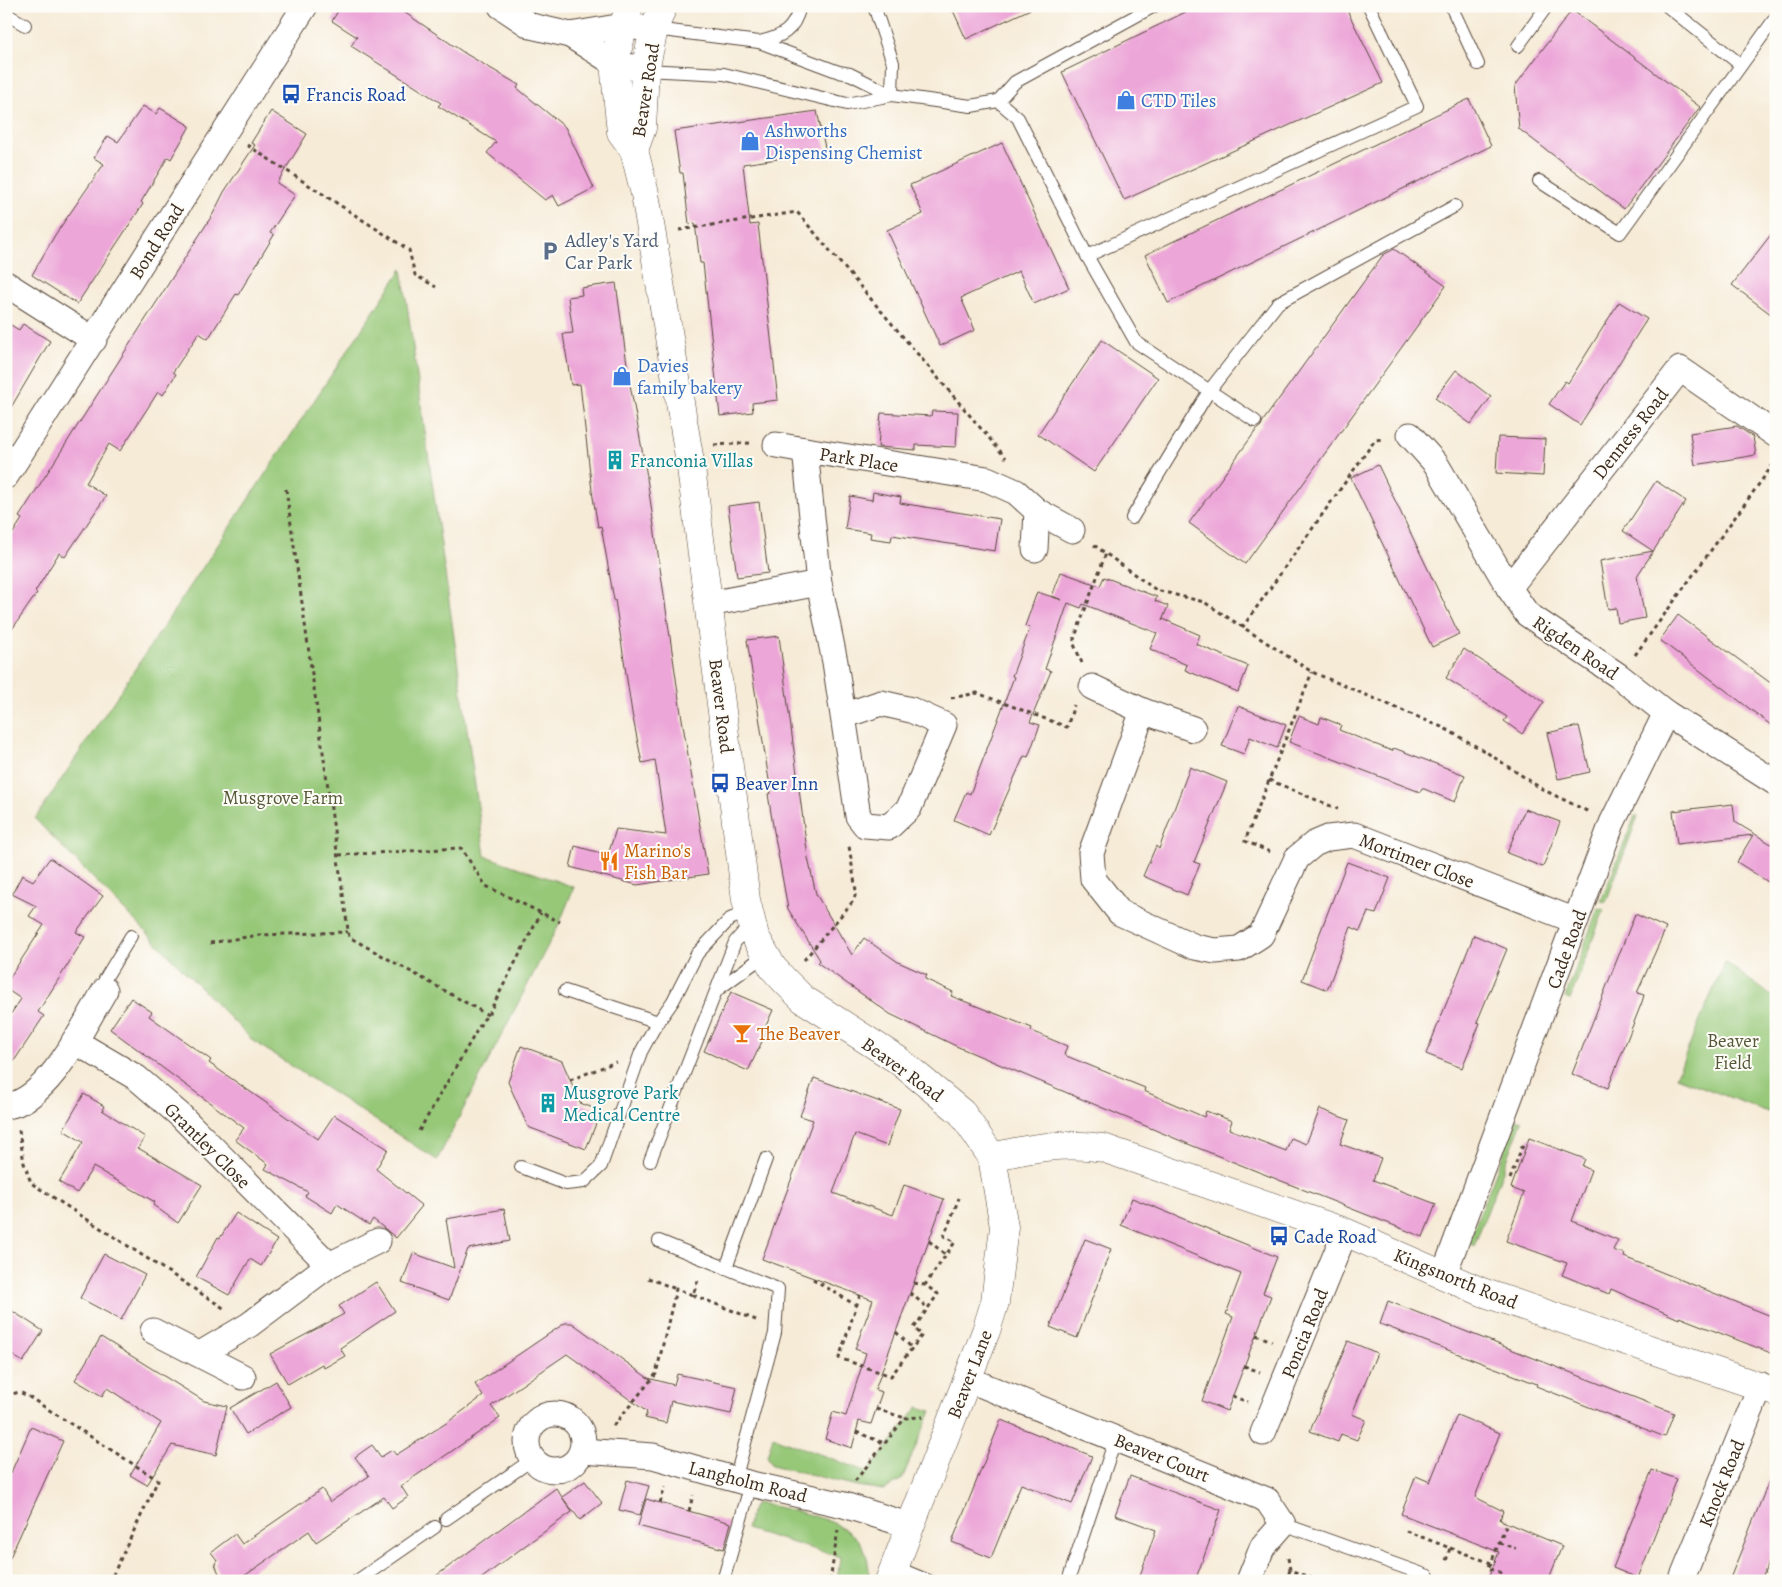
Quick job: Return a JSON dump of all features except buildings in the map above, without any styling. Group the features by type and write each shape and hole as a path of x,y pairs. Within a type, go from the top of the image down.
{"main road":[{"name":"Beaver Road","path":"626,16 614,63 621,132 634,150 652,234 691,468 755,936 772,968 803,999 898,1060 962,1113 992,1158"},
{"name":"Beaver Road","path":"634,150 642,128 645,70 659,17"},
{"name":"Kingsnorth Road","path":"992,1158 1033,1147 1070,1144 1102,1148 1345,1232 1482,1292 1768,1388"},
{"name":"Beaver Lane","path":"892,1574 986,1331 998,1288 1004,1227 992,1158"}],"street":[{"name":"Bond Road","path":"6,476 305,6"},
{"name":"Beaver Road","path":"501,6 531,26 570,35 614,63"},
{"name":"Beaver Road","path":"570,35 626,16"},
{"path":"626,16 659,17"},
{"path":"614,63 645,70"},
{"path":"6,284 94,340"},
{"name":"Denness Road","path":"1510,588 1680,369 1776,435"},
{"name":"Rigden Road","path":"1410,435 1436,464 1527,614 1619,676 1666,713 1776,783"},
{"path":"776,445 805,450"},
{"name":"Park Place","path":"858,816 843,716 819,584 805,450 987,479 1016,492 1037,511 1072,530"},
{"path":"1035,549 1037,511"},
{"path":"709,604 819,584"},
{"path":"1087,684 1143,711 1193,729"},
{"path":"843,716 882,704 910,710 944,725 909,808 889,827 864,825 858,816"},
{"name":"Mortimer Close","path":"1143,711 1091,853 1093,879 1120,913 1195,947 1215,951 1239,948 1261,936 1297,858 1314,844 1328,838 1354,835 1576,921"},
{"name":"Cade Road","path":"1444,1274 1612,823 1666,713"},
{"path":"11,1105 30,1097 48,1079 105,990"},
{"name":"Grantley Close","path":"74,1041 138,1078 182,1116 329,1265"},
{"name":"Poncia Road","path":"1263,1433 1345,1232"},
{"path":"200,1354 249,1325 329,1265 378,1241"},
{"path":"153,1330 243,1376"},
{"name":"Beaver Court","path":"967,1379 1116,1437 1267,1500 1283,1524"},
{"name":"Knock Road","path":"1681,1581 1768,1388"},
{"path":"551,1415 569,1418 582,1432 586,1452 572,1465 564,1469 547,1469 533,1459 527,1441 529,1432 534,1424 551,1415"},
{"name":"Langholm Road","path":"586,1452 653,1456 743,1482 844,1506 911,1526"},
{"path":"1249,1581 1262,1548 1283,1524"}],"lane":[{"path":"759,42 778,38 790,28 800,6"},
{"path":"874,6 894,63 892,96"},
{"path":"645,70 724,74 841,104 892,96 971,106 998,101 1015,82 1154,6"},
{"path":"1087,256 1417,106 1369,6"},
{"path":"1451,6 1478,64"},
{"path":"1518,46 1547,6"},
{"path":"1667,6 1741,65"},
{"path":"6,14 25,25"},
{"path":"659,17 759,42 839,72 850,74 892,96"},
{"path":"1540,181 1620,233 1776,17"},
{"path":"998,101 1018,118 1087,256 1136,342 1255,421"},
{"path":"1132,518 1209,391 1278,303 1455,206"},
{"path":"650,1161 735,942 751,917"},
{"path":"521,1167 566,1184 584,1182 601,1166 637,1064 658,1022 673,1001 696,954 730,919 751,917"},
{"path":"105,990 105,979 131,936"},
{"path":"717,990 765,955"},
{"path":"565,991 658,1022"},
{"path":"726,1268 766,1159"},
{"path":"658,1241 778,1289 775,1328 723,1581"},
{"path":"1068,1581 1116,1437"},
{"path":"357,1581 533,1459"},
{"path":"1283,1524 1428,1576"},
{"path":"892,1574 929,1581"}],"path":[{"path":"226,131 409,250 415,275 436,287"},
{"path":"652,234 797,212 1008,460"},
{"path":"1242,628 1375,440 1410,435"},
{"path":"710,446 759,442 776,445"},
{"path":"1619,676 1776,461"},
{"path":"286,489 339,855 349,937 488,1015"},
{"path":"1072,530 1156,590 1204,602 1312,672 1444,728 1486,752 1542,789 1612,823"},
{"path":"931,719 941,700 977,693 1067,727 1087,684 1084,667 1073,642 1106,553"},
{"path":"1293,867 1278,856 1245,841 1312,672"},
{"path":"1269,780 1365,820 1358,837"},
{"path":"785,981 854,900 856,891 846,831 858,816"},
{"path":"339,855 462,848 486,886 560,922"},
{"path":"419,1131 483,1020 488,1015 541,913"},
{"path":"210,943 259,935 348,932"},
{"path":"570,1080 623,1059 637,1064"},
{"path":"11,1105 30,1183 249,1325"},
{"path":"925,1285 955,1242 944,1236 959,1198"},
{"path":"929,1241 946,1255"},
{"path":"693,1295 704,1259"},
{"path":"648,1278 775,1328"},
{"path":"813,1279 857,1306"},
{"path":"860,1295 839,1358 891,1376 922,1335 914,1328 938,1294 925,1285 914,1283"},
{"path":"586,1452 656,1374 676,1289"},
{"path":"910,1293 928,1308"},
{"path":"896,1332 912,1348"},
{"path":"6,1396 19,1392 26,1395 158,1480 110,1581"},
{"path":"876,1409 905,1418 923,1416 949,1427"},
{"path":"854,1482 905,1418"},
{"path":"856,1432 884,1443"},
{"path":"830,1581 840,1522"},
{"path":"1283,1524 1290,1570 1286,1581"},
{"path":"1505,1574 1488,1568 1506,1524"},
{"path":"1406,1531 1492,1562"},
{"path":"1499,1543 1516,1548"},
{"path":"1441,1573 1450,1548"},
{"path":"1290,1570 1320,1581"}],"green space":[{"name":"Musgrove Farm","path":"402,269 485,856 574,887 560,922 437,1160 253,1041 35,819"},
{"path":"1635,816 1638,816 1606,902 1601,901"},
{"path":"1598,908 1604,910 1570,999 1565,998"},
{"name":"Beaver Field","path":"1725,962 1776,999 1776,1115 1676,1077"},
{"path":"1517,1119 1522,1121 1474,1246 1468,1243"},
{"path":"918,1407 931,1411 902,1479 884,1490 857,1486 772,1465 767,1456 773,1437 868,1472"},
{"path":"760,1503 823,1519 838,1525 852,1534 861,1545 867,1558 869,1575 867,1581 837,1581 840,1557 746,1529 754,1505"}],"place":[{"name":"Francis Road","path":"291,94"},
{"name":"CTD Tiles","path":"1126,100"},
{"name":"Ashworths Dispensing Chemist","path":"750,141"},
{"name":"Adley's Yard Car Park","path":"550,251"},
{"name":"Davies family bakery","path":"622,376"},
{"name":"Franconia Villas","path":"615,460"},
{"name":"Beaver Inn","path":"720,783"},
{"name":"Marino's Fish Bar","path":"609,861"},
{"name":"The Beaver","path":"742,1033"},
{"name":"Musgrove Park Medical Centre","path":"548,1103"},
{"name":"Cade Road","path":"1279,1236"}]}
